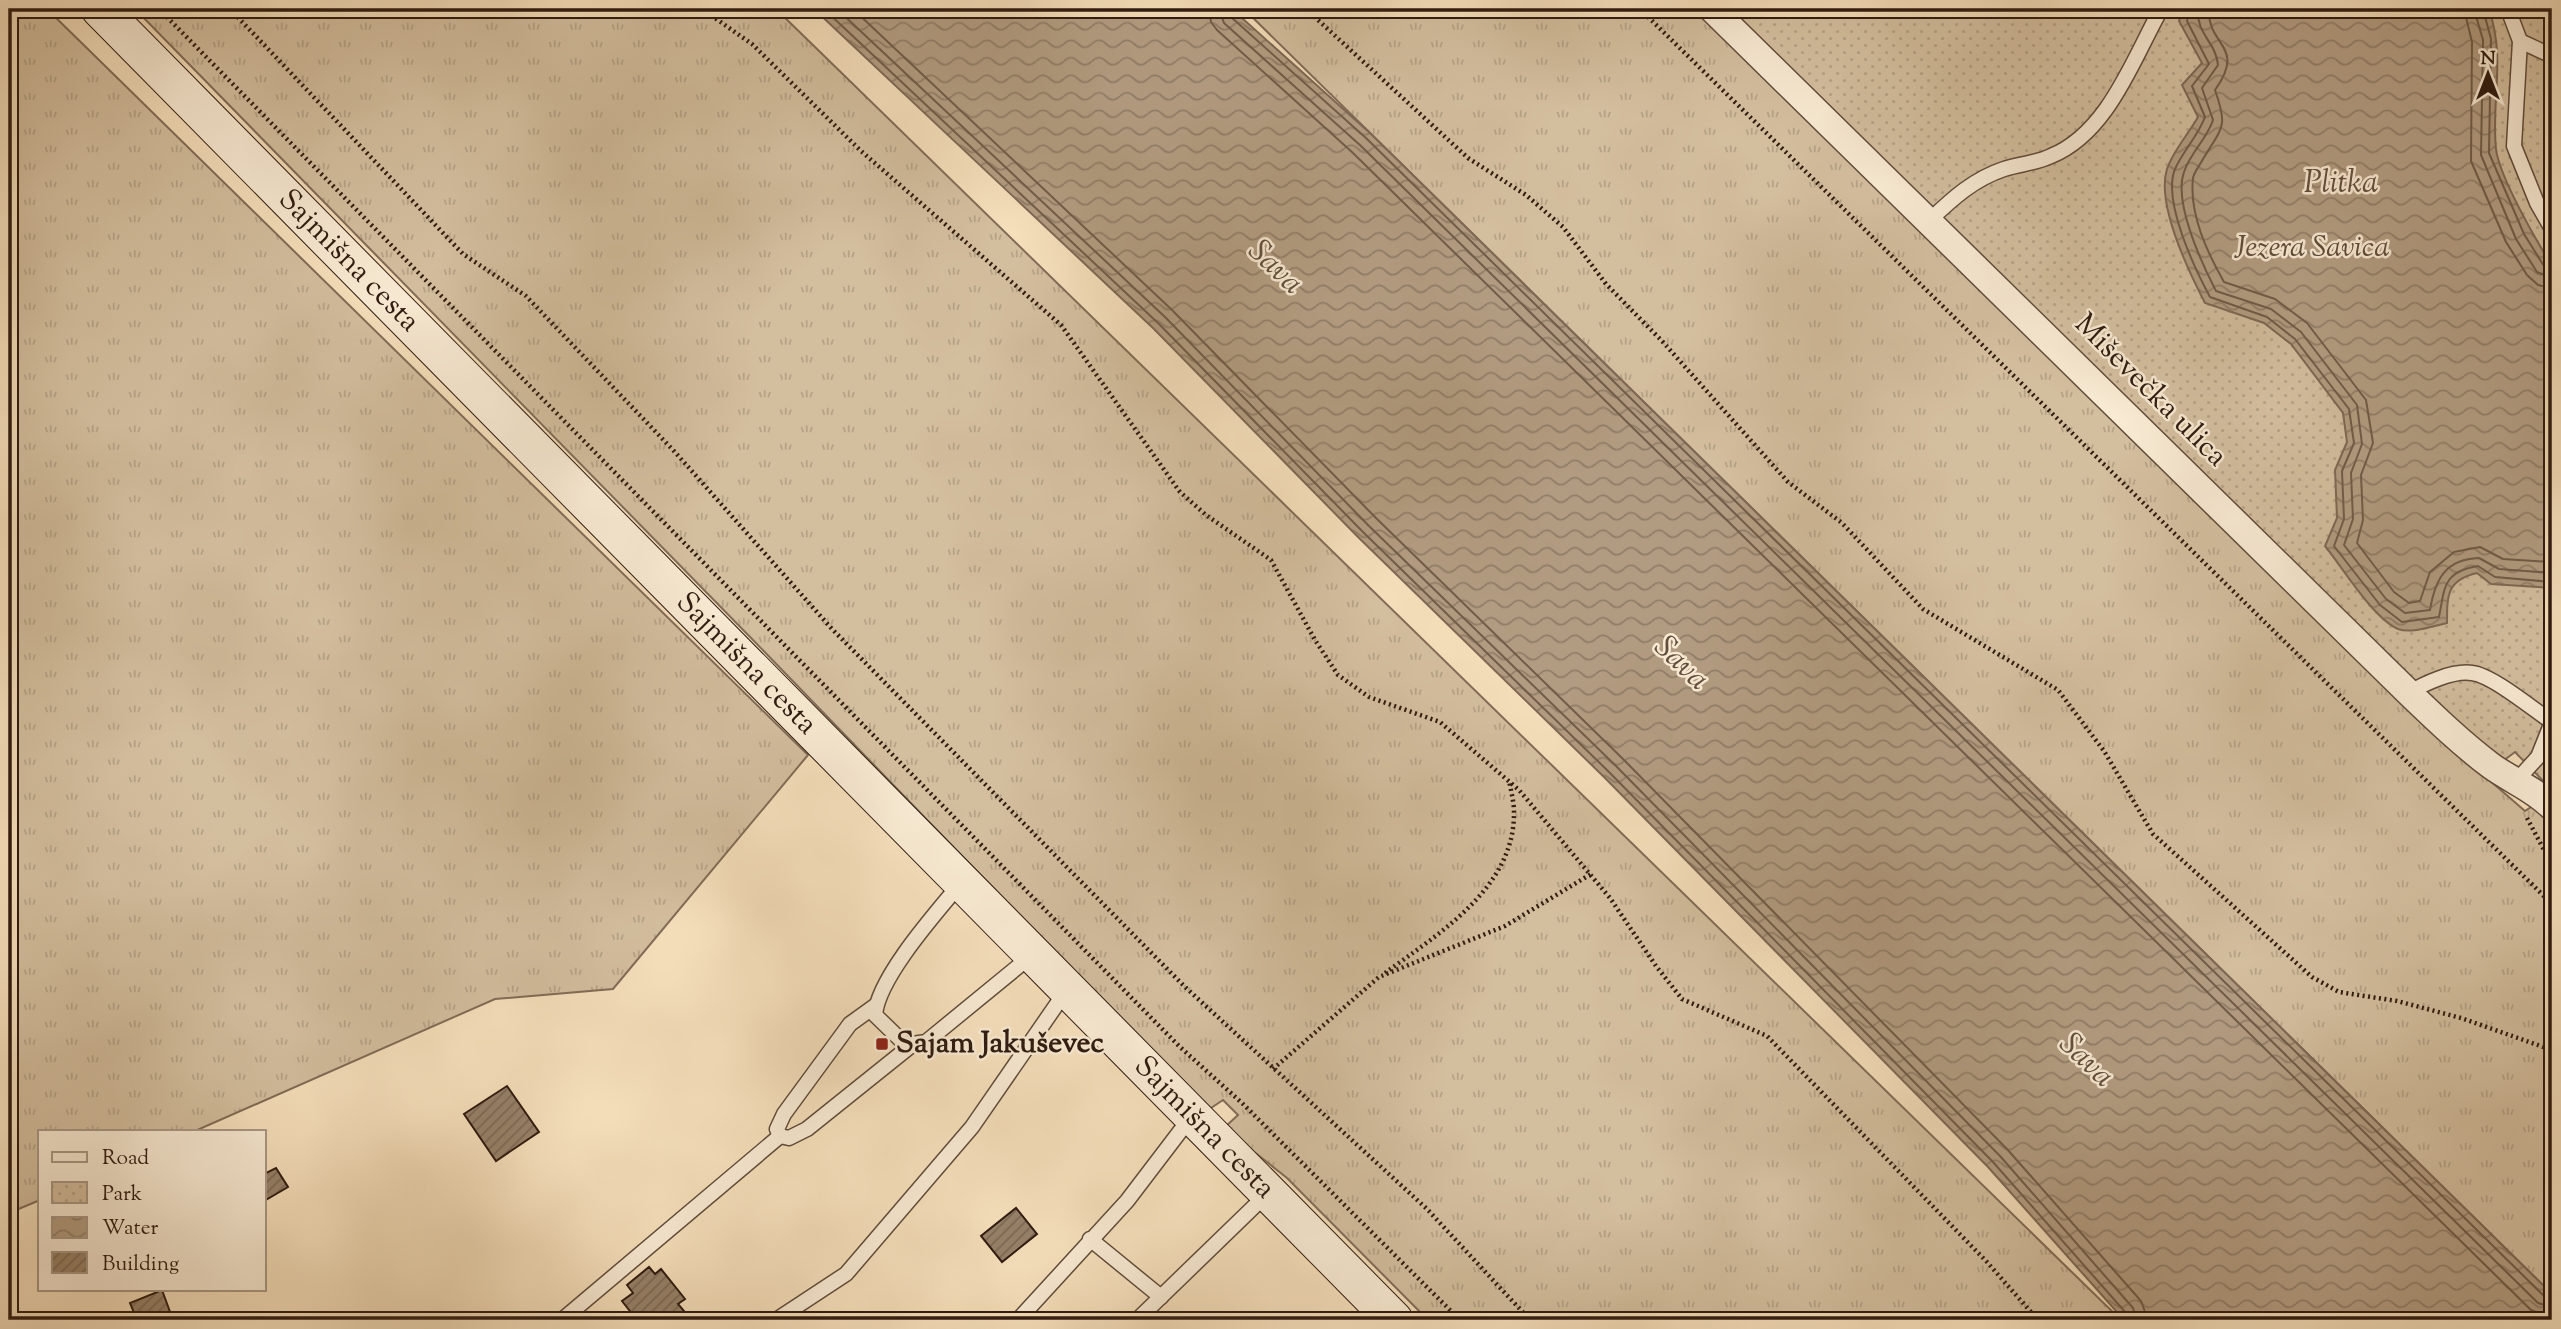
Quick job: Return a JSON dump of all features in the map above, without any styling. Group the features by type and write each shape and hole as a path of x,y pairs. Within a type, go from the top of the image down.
{"street":[{"name":"Sajmišna cesta","path":"100,9 1031,956 1394,1320"},
{"name":"Miševečka ulica","path":"1712,9 2409,693 2464,745 2493,767 2539,794 2552,807"}],"lane":[{"path":"1930,220 1968,185 2004,169 2052,156 2080,138 2105,114 2161,9"},
{"path":"2508,9 2520,41 2514,146 2537,203 2552,229"},
{"path":"2520,41 2552,56"},
{"path":"2409,693 2427,681 2472,673 2508,691 2552,722 2538,757 2517,780"},
{"path":"960,884 920,934 876,1000 874,1015 906,1045 926,1042 1031,956"},
{"path":"776,1320 846,1274 972,1127 1066,991"},
{"path":"780,1136 777,1129 784,1114 850,1024 875,1006"},
{"path":"780,1136 789,1138 807,1129 913,1044"},
{"path":"1018,1320 1126,1201 1191,1117"},
{"path":"562,1320 780,1136"},
{"path":"1139,1319 1267,1194"},
{"path":"1090,1240 1161,1297"}],"path":[{"path":"159,9 1180,1047 1242,1103 1460,1320"},
{"path":"230,9 463,254 526,296 674,451 832,629 1184,986 1427,1209 1530,1320"},
{"path":"702,9 752,44 861,151 1061,325 1098,382 1133,422 1180,492 1206,515 1271,560 1315,640 1338,675 1369,697 1440,722 1509,780 1591,874 1682,999 1767,1036 1987,1262 2038,1320"},
{"path":"1306,9 1468,158 1526,195 1563,227 1606,284 1662,341 1788,482 1842,523 1923,609 2058,690 2104,751 2153,834 2312,977 2339,992 2397,1001 2461,1018 2552,1050"},
{"path":"1640,9 2552,904"},
{"path":"1273,1069 1379,977 1465,914 1495,873 1511,841 1514,811 1509,780"},
{"path":"1379,977 1505,926 1591,874"}],"green space":[{"path":"9,9 47,9 808,755 613,989 495,999 197,1130 38,1130 38,1201 9,1213 9,803 16,801 9,643"},
{"path":"135,9 776,9 2121,1320 1428,1320 1287,1178 1224,1128 1238,1115 1223,1100 1208,1110 754,641"},
{"path":"1244,9 1698,9 2236,532 2414,715 2525,811 2534,805 2552,824 2552,1294"},
{"name":"Jezera Savica","path":"1725,9 2552,9 2552,790 2515,752 2503,761 2432,703"}],"water":[{"name":"Sava","path":"814,9 1232,9 1371,134 2552,1294 2552,1320 2124,1320 1988,1167 1604,777 1358,537 1154,329"},
{"name":"Plitka","path":"2183,9 2489,9 2497,45 2496,149 2519,209 2552,266 2552,588 2491,584 2477,573 2460,580 2451,590 2447,604 2447,623 2410,631 2398,629 2388,623 2359,592 2325,546 2337,518 2335,470 2347,442 2343,413 2291,344 2264,323 2205,303 2183,256 2170,219 2165,184 2167,169 2198,117 2182,85 2202,63 2179,21"}],"building":[{"path":"507,1086 539,1132 496,1161 464,1114"},
{"path":"276,1168 288,1187 266,1200 266,1173"},
{"path":"1016,1208 1037,1234 1002,1262 981,1236"},
{"path":"649,1267 655,1274 661,1269 685,1299 678,1304 684,1311 672,1320 637,1320 622,1301 633,1293 627,1285"},
{"path":"162,1290 173,1320 137,1320 130,1303"}],"place":[{"name":"Sajam Jakuševec","path":"882,1044"}]}
